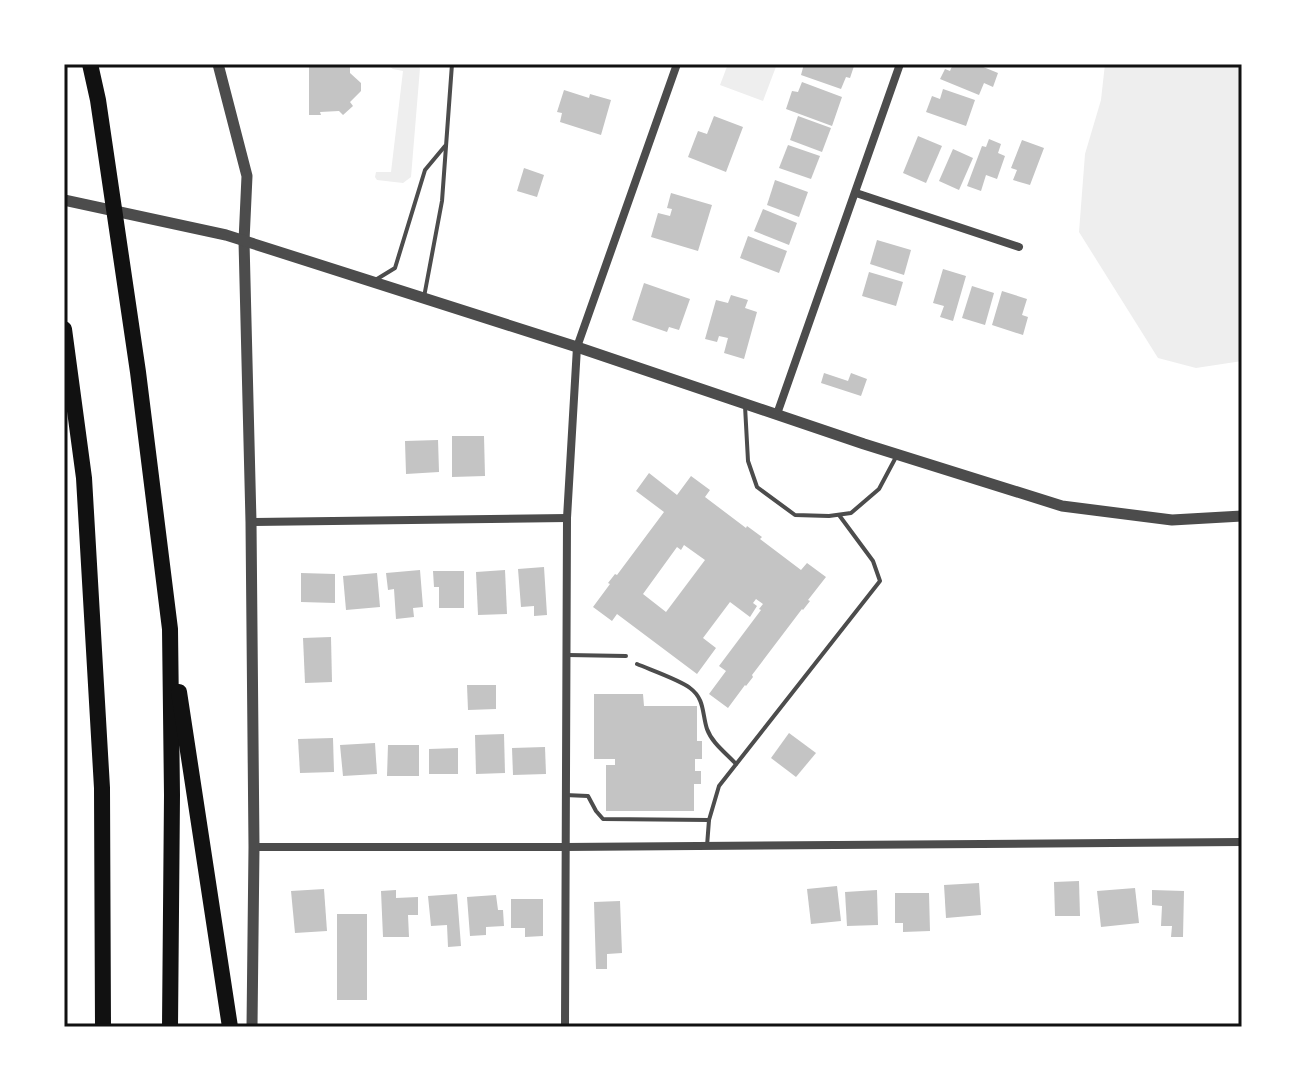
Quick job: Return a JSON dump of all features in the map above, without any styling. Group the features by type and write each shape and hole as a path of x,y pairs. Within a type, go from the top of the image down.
{"highway":[{"path":"90,64 138,372 170,629 230,1027"},
{"path":"64,329 84,478 101,772 103,1027"},
{"path":"170,629 170,1027"}],"street":[{"path":"218,64 247,176 244,241 251,522 252,1027"},
{"path":"565,1027 567,518 577,347 677,64"},
{"path":"777,414 900,64"},
{"path":"856,193 1019,247"},
{"path":"64,200 226,235 1062,506 1172,520 1242,516"},
{"path":"251,522 567,518"},
{"path":"254,847 1242,842"}],"lane":[{"path":"424,299 442,201 452,64"},
{"path":"371,282 395,268 425,170 446,145"},
{"path":"744,403 748,461 757,487 795,515 851,513 879,489 897,454"},
{"path":"707,846 709,820 719,786 880,581 873,561 839,515"},
{"path":"566,655 626,656"},
{"path":"637,664 690,688 700,700 713,740 736,764"},
{"path":"565,795 588,796 603,819 709,820"}],"shaded area":[{"path":"389,64 416,64 420,68 411,177 403,183 377,180 375,177 376,172 391,172 403,71 393,69"},
{"path":"728,64 777,64 763,101 720,85"},
{"path":"1105,64 1242,64 1242,361 1196,368 1158,358 1079,232 1085,154 1101,100"}],"building":[{"path":"309,64 350,64 350,73 361,83 361,91 350,102 353,106 343,115 339,111 309,115"},
{"path":"804,64 854,66 850,78 846,77 841,89 801,75"},
{"path":"953,64 976,64 998,73 993,87 984,83 979,95 940,79 945,69 950,71"},
{"path":"802,82 842,97 832,126 786,109 792,91 798,92"},
{"path":"943,89 975,100 966,126 926,112 932,96 940,99"},
{"path":"564,90 589,98 590,94 611,100 601,135 560,122 562,113 557,112"},
{"path":"714,116 743,127 726,172 688,157 698,131 707,134"},
{"path":"798,116 831,128 822,152 790,140"},
{"path":"918,136 942,146 926,183 903,173"},
{"path":"989,139 1001,144 998,153 1005,156 997,179 986,175 981,191 967,186 982,146 986,147"},
{"path":"1022,140 1044,148 1030,185 1013,180 1017,170 1011,168"},
{"path":"788,145 820,156 811,179 779,168"},
{"path":"953,149 973,158 959,190 939,181"},
{"path":"524,168 544,175 537,197 517,191"},
{"path":"775,180 808,192 799,217 767,205"},
{"path":"671,193 712,205 698,251 651,237 658,213 670,216 672,209 667,208"},
{"path":"763,209 797,223 789,245 754,231"},
{"path":"748,236 787,251 779,273 740,258"},
{"path":"877,240 911,250 904,275 870,264"},
{"path":"943,269 966,276 953,321 940,317 944,306 933,303"},
{"path":"869,272 903,282 896,306 862,296"},
{"path":"644,283 690,299 679,330 669,327 667,332 632,320"},
{"path":"972,286 994,293 985,325 962,318"},
{"path":"1002,291 1027,299 1022,315 1028,317 1023,335 992,325"},
{"path":"731,295 748,300 745,308 757,312 744,359 724,353 728,338 719,336 717,342 705,339 716,300 728,303"},
{"path":"824,373 848,381 851,373 867,379 861,396 821,383"},
{"path":"452,436 484,436 485,476 452,477"},
{"path":"438,440 439,472 406,474 405,441"},
{"path":"649,473 677,495 691,476 710,490 705,497 762,537 760,539 801,570 807,563 826,577 728,708 709,694 726,671 719,666 763,604 756,599 753,603 757,606 750,617 730,602 703,638 716,648 697,674 617,614 612,621 593,607 664,512 636,491","holes":["684,545 705,560 666,612 643,594 677,547 681,550"]},
{"path":"544,567 547,615 534,616 534,606 521,607 518,569"},
{"path":"420,570 423,607 413,608 414,617 396,619 394,589 388,590 386,573"},
{"path":"505,570 507,614 478,615 476,572"},
{"path":"433,571 464,571 464,608 439,608 439,587 434,587"},
{"path":"301,573 335,574 335,603 301,602"},
{"path":"377,573 380,607 346,610 343,576"},
{"path":"331,637 332,682 305,683 303,638"},
{"path":"467,685 496,685 496,709 468,710"},
{"path":"594,694 643,694 644,706 697,706 697,741 702,741 702,759 695,759 695,771 701,771 701,784 694,784 694,811 606,811 606,765 615,765 615,759 594,759"},
{"path":"789,733 816,753 796,777 771,758"},
{"path":"504,734 505,773 476,774 475,735"},
{"path":"333,738 334,772 300,773 298,739"},
{"path":"375,743 377,774 343,776 340,745"},
{"path":"388,745 419,745 419,776 387,776"},
{"path":"545,747 546,774 513,775 512,748"},
{"path":"458,748 458,774 429,774 429,749"},
{"path":"1079,881 1080,916 1055,916 1054,882"},
{"path":"979,883 981,915 946,918 944,885"},
{"path":"837,886 841,921 811,924 807,889"},
{"path":"1135,888 1139,923 1101,927 1097,891"},
{"path":"324,889 327,931 295,933 291,891"},
{"path":"396,890 396,898 418,897 418,915 408,915 409,937 383,937 381,891"},
{"path":"877,890 878,925 847,926 845,892"},
{"path":"1152,890 1184,891 1183,937 1171,937 1172,926 1161,926 1162,906 1152,905"},
{"path":"895,893 929,893 930,931 903,932 903,923 895,923"},
{"path":"457,894 461,946 448,947 447,925 431,926 428,896"},
{"path":"496,895 498,910 503,910 504,926 486,927 486,935 470,936 467,897"},
{"path":"511,899 543,899 543,936 525,937 525,928 511,928"},
{"path":"620,901 622,953 607,954 607,969 596,969 594,902"},
{"path":"337,914 367,914 367,1000 337,1000"}]}
